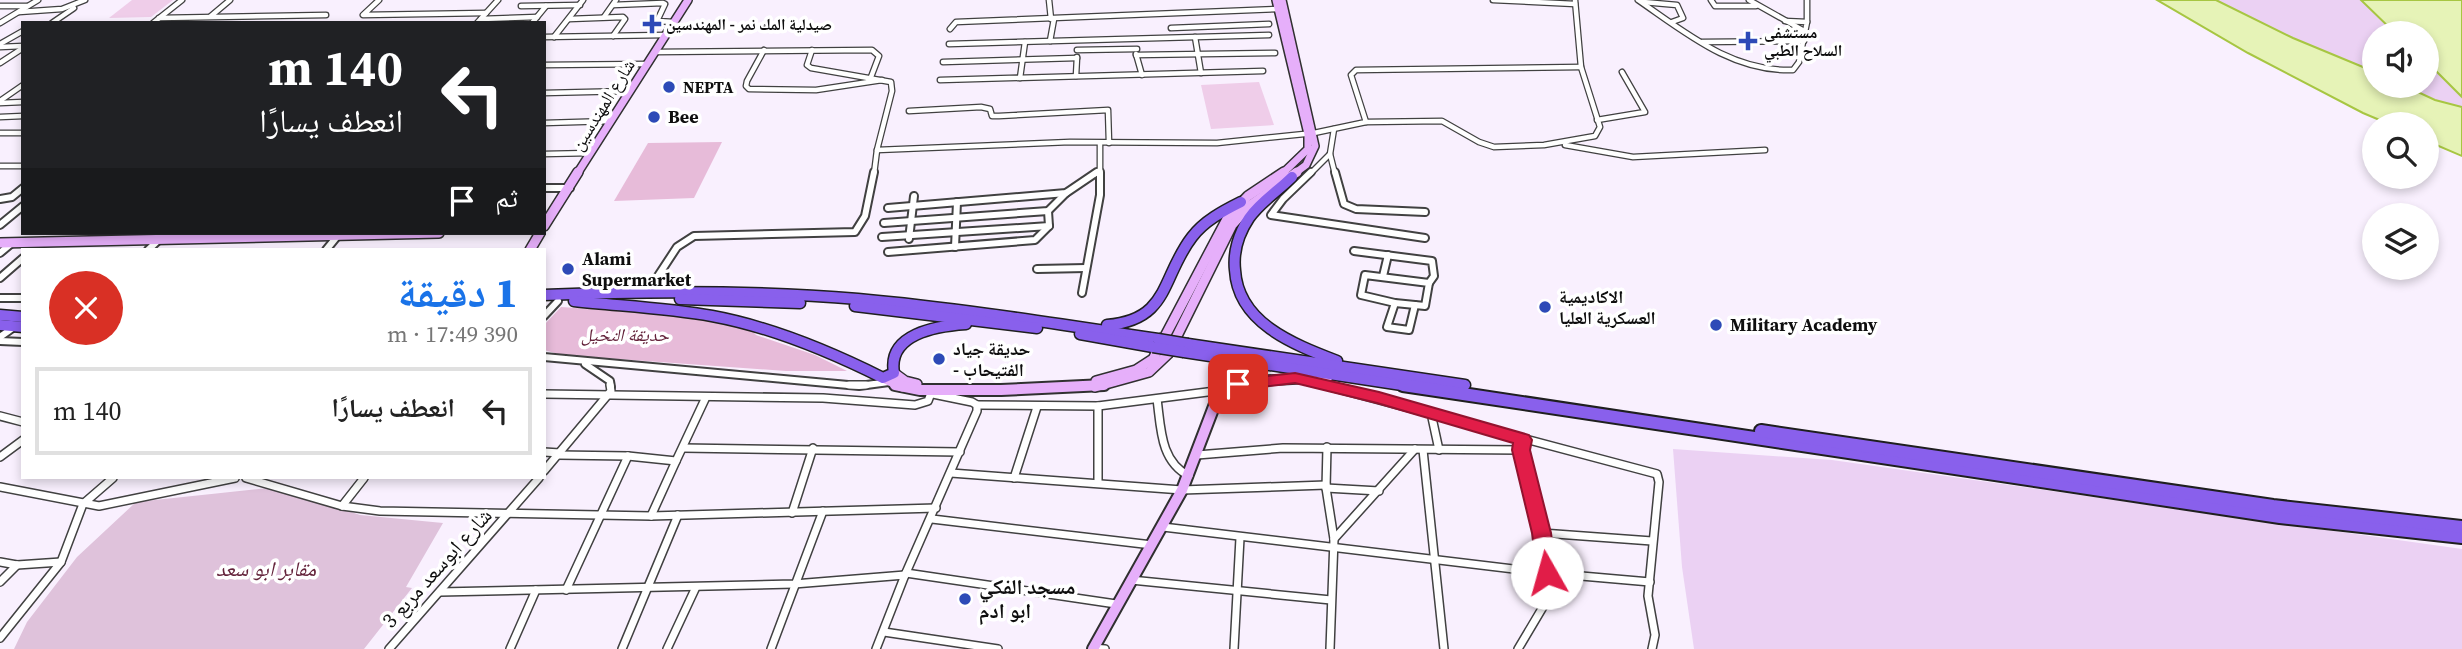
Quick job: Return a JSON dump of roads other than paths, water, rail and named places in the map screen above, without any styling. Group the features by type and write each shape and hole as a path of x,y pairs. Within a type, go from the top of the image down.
{"highway":[{"path":"1292,177 1252,214 1241,234 1235,251 1234,274 1239,297 1248,312 1281,337 1355,373 2280,517 2462,537"},
{"path":"1040,321 1120,326 1140,320 1155,303 1192,238 1211,219 1241,202"},
{"path":"550,295 662,292 782,294 898,302 1040,321 1186,348 2260,504 2462,527"},
{"path":"550,295 733,321 805,343 889,378 895,352 926,330 950,324 1014,325"},
{"path":"574,300 683,299 813,303 911,311 1155,343"},
{"path":"0,315 21,317"},
{"path":"0,326 18,327"}],"main road":[{"name":"شارع المهندسين","path":"546,223 688,0"},
{"path":"889,378 920,390 1094,387 1124,382 1149,372 1168,354 1232,225 1248,207 1306,165 1313,154 1315,146 1276,0"},
{"path":"889,378 914,384 958,385 1083,382 1110,378 1136,370 1150,362 1160,349 1219,231 1241,202 1300,160 1308,149 1311,133 1282,0"},
{"path":"0,243 252,235"},
{"path":"1093,649 1182,490 1215,404 1225,390 1255,381 1355,373"}],"street":[{"path":"0,23 38,0"},
{"path":"55,21 85,0"},
{"path":"155,21 182,0"},
{"path":"209,17 230,0"},
{"path":"379,0 363,15 486,13"},
{"path":"479,21 498,0"},
{"path":"512,17 527,0"},
{"path":"1049,0 1052,19 1050,41"},
{"path":"877,150 1100,143 1217,143 1311,133 1366,122 1442,121 1494,148 1556,143 1595,136 1600,131 1581,67 1575,2 1493,0"},
{"path":"1712,0 1715,6 1758,6"},
{"path":"1749,0 1806,32"},
{"path":"1640,1 1735,63 1785,71 1796,68 1806,32 1807,0"},
{"path":"1640,1 1675,4 1683,19 1672,22"},
{"path":"521,6 581,2"},
{"path":"554,37 581,2"},
{"path":"604,17 614,2 663,3 665,4 657,21 674,22"},
{"path":"0,6 29,6"},
{"path":"19,12 77,6"},
{"path":"534,21 546,6"},
{"path":"950,29 956,22 1279,9"},
{"path":"159,18 326,15"},
{"path":"1170,15 1171,37"},
{"path":"479,21 537,17"},
{"path":"569,19 625,19 613,36"},
{"path":"1785,21 1807,22"},
{"path":"1171,28 1269,24"},
{"path":"0,45 21,32"},
{"path":"546,37 665,35"},
{"path":"950,44 1269,35"},
{"path":"1195,37 1201,73"},
{"path":"1138,38 1137,52 1142,75"},
{"path":"1109,40 1109,49"},
{"path":"1076,76 1077,41"},
{"path":"1702,42 1804,41"},
{"path":"1020,78 1025,42"},
{"path":"0,45 21,47"},
{"path":"0,63 21,48"},
{"path":"1077,50 1109,49 1198,55 1275,53"},
{"path":"764,50 747,81 746,86 750,89 818,91 846,88 883,79"},
{"path":"658,276 676,247 694,236 855,232 861,223 869,197 877,150 892,91 891,82 871,76 811,68 807,65 812,50"},
{"path":"655,52 861,50 878,53 871,76"},
{"path":"943,62 1077,58"},
{"path":"546,65 647,64"},
{"path":"1366,122 1351,75 1356,70 1581,67"},
{"path":"940,80 1263,71"},
{"path":"1597,120 1645,112 1622,72"},
{"path":"0,102 21,86"},
{"path":"546,93 629,91"},
{"path":"0,102 21,102"},
{"path":"909,111 988,107 992,116 999,116 1108,110 1110,143"},
{"path":"0,117 21,116"},
{"path":"546,123 611,121"},
{"path":"1334,129 1330,154 1344,204 1356,209 1425,212"},
{"path":"0,133 21,133"},
{"path":"1082,293 1100,195 1100,143"},
{"path":"1556,143 1633,157 1765,150"},
{"path":"546,154 592,153"},
{"path":"1330,154 1283,199 1271,215 1425,238"},
{"path":"0,166 21,166"},
{"path":"884,223 1048,211 1066,193 1100,170"},
{"path":"546,188 570,188"},
{"path":"0,199 12,197 21,190"},
{"path":"888,208 1066,193"},
{"path":"910,237 914,196"},
{"path":"955,247 958,231 957,202"},
{"path":"0,226 21,208"},
{"path":"888,251 1035,240 1049,226 1048,211"},
{"path":"882,237 1049,226"},
{"path":"150,248 163,236"},
{"path":"34,248 41,242"},
{"path":"0,253 12,243"},
{"path":"1354,251 1432,261 1434,275 1429,283 1425,306 1395,303 1361,295 1365,275 1429,283"},
{"path":"1383,276 1388,255"},
{"path":"0,278 21,260"},
{"path":"1037,269 1086,268"},
{"path":"0,298 21,298"},
{"path":"1395,303 1387,327 1409,330 1415,305"},
{"path":"0,339 18,327"},
{"path":"0,339 21,342"},
{"path":"546,357 581,363 859,386 889,378"},
{"path":"546,469 612,387 610,381 581,363"},
{"path":"1295,378 1523,440 1647,468 1657,474 1648,596 1655,635 1652,649"},
{"path":"920,390 976,405 1037,407 1098,406 1225,390"},
{"path":"546,394 823,398 915,405 928,401 931,393"},
{"path":"651,516 706,397"},
{"path":"1157,399 1170,462 1180,472 1189,476"},
{"path":"876,649 977,411 976,405"},
{"path":"1098,406 1098,484"},
{"path":"1014,478 1037,407"},
{"path":"1431,413 1439,450"},
{"path":"0,416 21,421"},
{"path":"1523,440 1521,450 1542,533 1547,573"},
{"path":"0,457 21,441"},
{"path":"1327,447 1326,486 1334,543 1330,649"},
{"path":"683,448 960,452"},
{"path":"792,513 813,448"},
{"path":"1197,456 1267,448 1521,450"},
{"path":"1334,543 1419,449"},
{"path":"1419,449 1436,558 1444,649"},
{"path":"546,452 676,461"},
{"path":"566,590 628,456"},
{"path":"951,473 1182,490 1326,486 1379,491"},
{"path":"0,638 61,562 83,504 112,479"},
{"path":"0,487 99,506 230,479"},
{"path":"249,479 342,506 380,511 651,516 936,508"},
{"path":"342,506 363,479"},
{"name":"شارع ابوسعد مربع 3","path":"389,649 538,479"},
{"path":"771,649 823,511"},
{"path":"622,649 678,515"},
{"path":"932,519 1152,545"},
{"path":"1163,527 1240,538 1334,543 1562,575 1650,582"},
{"path":"1542,533 1652,541"},
{"path":"1234,649 1240,538"},
{"path":"0,562 17,565 61,562"},
{"path":"0,582 17,565"},
{"path":"440,592 794,584 906,574 1116,604"},
{"path":"1518,649 1562,575"},
{"path":"1131,580 1331,600"},
{"path":"667,649 695,587"},
{"path":"510,649 536,590"},
{"path":"884,632 999,649"},
{"path":"1093,649 1105,649"}],"place":[{"name":"صيدلية المك نمر - المهندسين","path":"652,24"},
{"name":"مستشفى السلاح الطبي","path":"1748,41"},
{"name":"NEPTA","path":"669,87"},
{"name":"Bee","path":"654,117"},
{"name":"Alami Supermarket","path":"568,269"},
{"name":"الاكاديمية العسكرية العليا","path":"1545,307"},
{"name":"Military Academy","path":"1716,325"},
{"name":"حديقة جياد - الفتيحاب","path":"939,359"},
{"name":"مسجد الفكي ابو ادم","path":"965,599"}],"park label":[{"name":"حديقة النخيل","path":"625,335"},
{"name":"مقابر ابو سعد","path":"266,569"}]}
